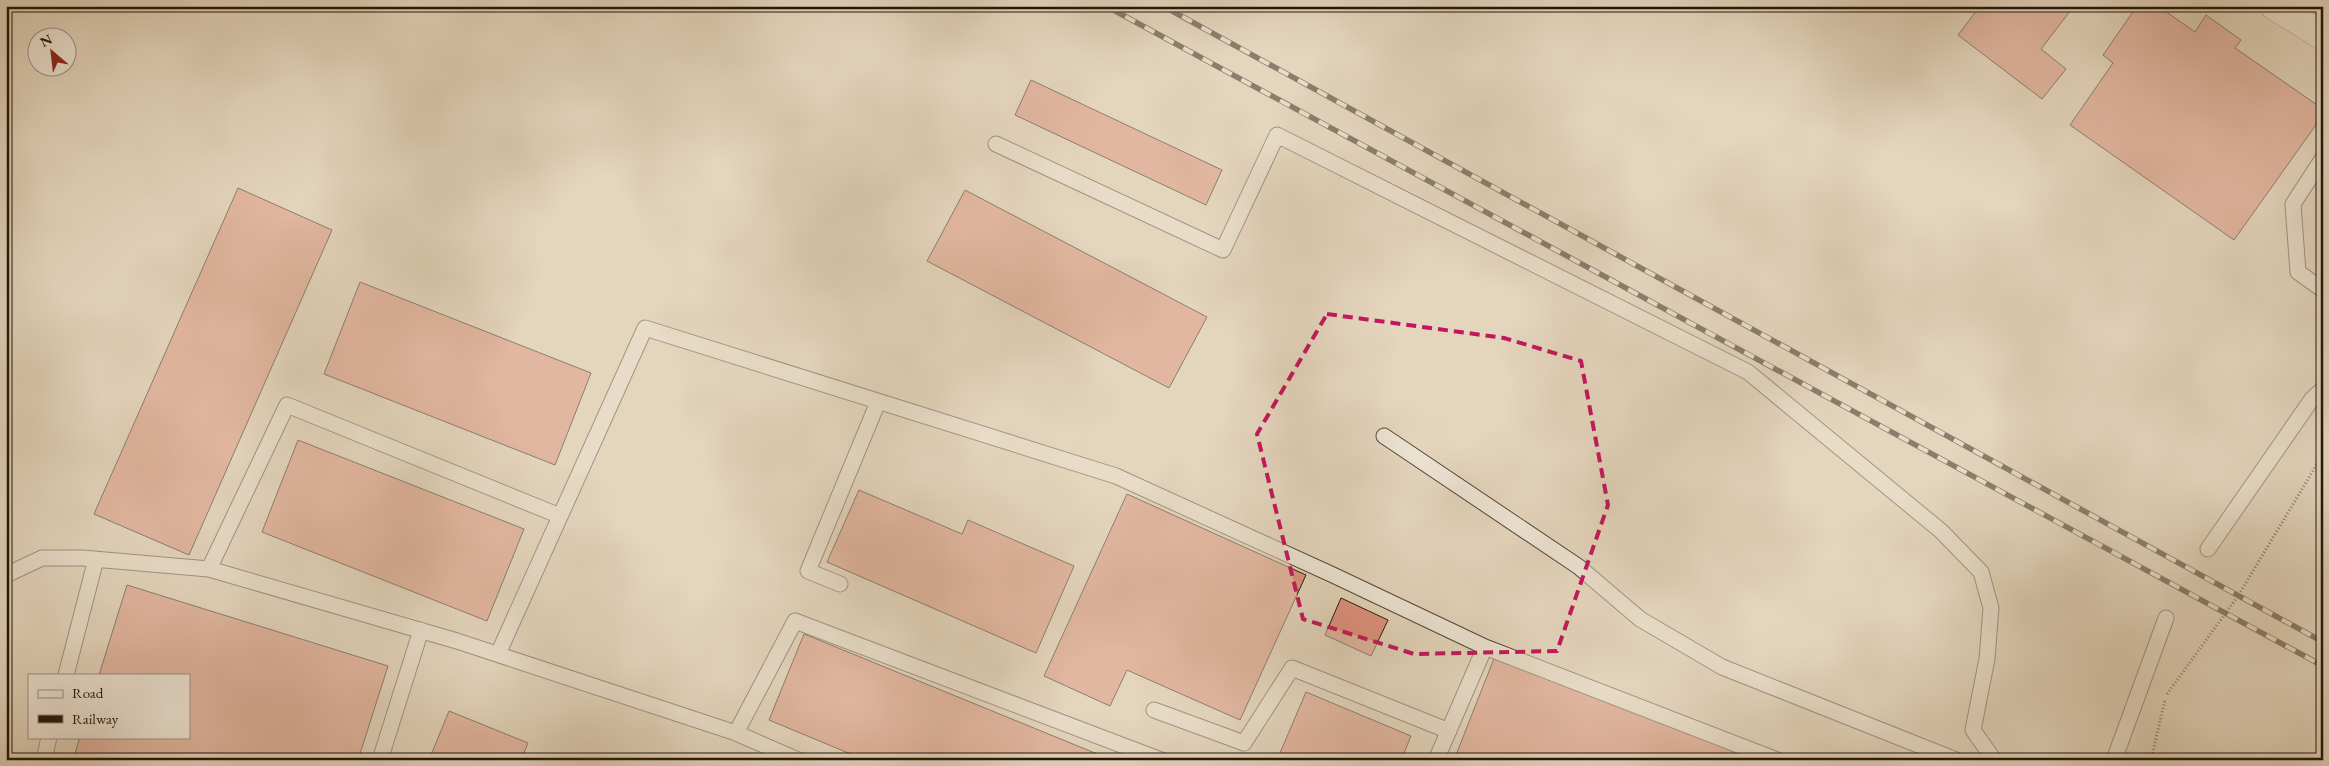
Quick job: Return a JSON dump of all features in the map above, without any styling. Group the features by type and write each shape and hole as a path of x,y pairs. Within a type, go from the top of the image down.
{"street":[{"path":"2274,6 2323,36"}],"lane":[{"path":"996,144 1223,250 1277,135 1748,372 1941,531 1981,572 1991,608 1987,659 1973,730 1994,760"},
{"path":"2323,158 2293,204 2298,272 2323,290"},
{"path":"498,654 645,328 1116,476 1485,647 1776,760"},
{"path":"2208,549 2319,398"},
{"path":"840,584 808,571 878,402"},
{"path":"209,569 287,405 560,516"},
{"path":"1384,436 1579,567 1640,619 1722,667 1956,760"},
{"path":"6,575 42,558 96,560 209,569 498,654 736,733 798,760"},
{"path":"66,674 96,560"},
{"path":"2114,760 2166,618"},
{"path":"736,733 795,621 1161,760"},
{"path":"380,760 421,630"},
{"path":"1436,760 1485,647"},
{"path":"1154,710 1244,743 1292,668 1449,731"},
{"path":"44,760 49,738"}],"path":[{"path":"2151,760 2167,694 2238,596 2323,454"}],"highlighted area":[{"path":"1327,314 1504,338 1581,361 1608,505 1557,651 1414,654 1303,619 1257,434"}],"building":[{"path":"1980,6 2074,6 2041,49 2066,69 2042,99 1958,35"},
{"path":"2137,6 2158,6 2195,32 2206,15 2241,40 2235,48 2323,109 2323,115 2234,240 2070,125 2113,63 2103,55"},
{"path":"1031,80 1222,170 1206,205 1015,115"},
{"path":"238,188 332,230 189,555 94,514"},
{"path":"965,190 1207,317 1169,388 927,261"},
{"path":"360,282 591,373 555,465 324,374"},
{"path":"298,440 524,529 487,621 262,532"},
{"path":"859,490 962,534 968,520 1074,566 1036,653 827,562"},
{"path":"1127,494 1306,575 1240,720 1127,670 1110,706 1044,676"},
{"path":"127,585 388,666 358,760 73,760 80,738 190,738 190,674 99,674"},
{"path":"1341,598 1388,620 1371,656 1325,635"},
{"path":"804,634 1112,760 865,760 769,720"},
{"path":"1495,656 1755,760 1454,760"},
{"path":"1306,692 1411,736 1401,760 1277,760"},
{"path":"449,711 528,743 521,760 429,760"}],"railway":[{"path":"1106,6 2323,666"},
{"path":"1163,6 2323,642"}]}
